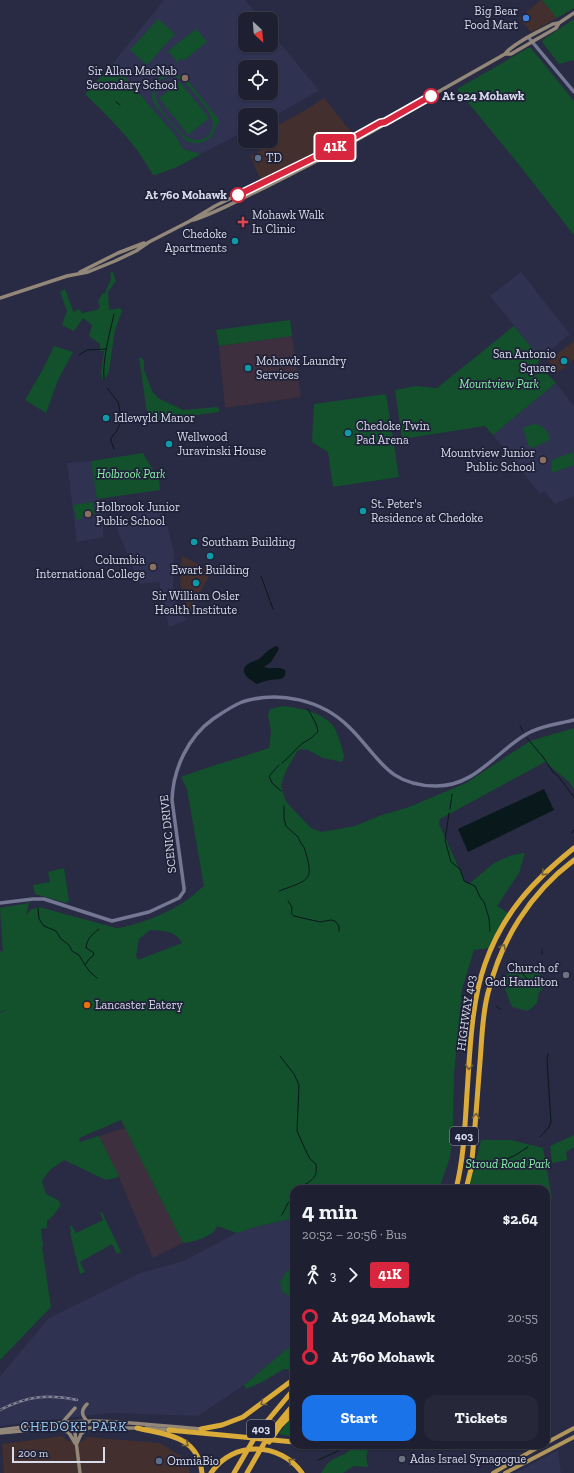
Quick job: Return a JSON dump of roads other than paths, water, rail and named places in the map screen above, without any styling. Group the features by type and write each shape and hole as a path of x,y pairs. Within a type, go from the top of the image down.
{"highway":[{"name":"HIGHWAY 403","path":"457,1185 461,1169 464,1144 472,1030 480,982 485,964 499,933 514,908 533,884 574,848"},
{"name":"HIGHWAY 403","path":"467,1185 472,1169 483,1022 487,994 496,964 508,937 530,903 553,878 574,860"},
{"path":"200,1429 222,1426 242,1417 290,1382"},
{"name":"403","path":"234,1473 258,1432 290,1394"},
{"name":"403","path":"248,1472 270,1433 290,1409"},
{"path":"248,1472 280,1426 290,1416"},
{"path":"137,1428 172,1436 185,1442 196,1454 202,1473"},
{"path":"200,1429 290,1441"},
{"path":"169,1430 243,1435"},
{"path":"282,1440 290,1439"},
{"path":"211,1473 219,1463 227,1457 241,1451 254,1448 277,1452 291,1461 302,1473"}],"main road":[{"path":"505,54 511,54 556,28 574,13"},
{"path":"0,298 78,273 126,250 149,242 215,206 346,142 380,123 385,122 505,54 508,50 553,24 559,24"},
{"path":"190,221 201,218 348,146 382,126 385,122"},
{"path":"273,183 277,175"},
{"path":"86,1404 83,1407 82,1413 83,1417 88,1422"},
{"path":"62,1426 75,1408"},
{"path":"0,1433 62,1426 73,1422 129,1422 200,1429"},
{"path":"73,1422 80,1473"},
{"path":"62,1426 69,1433 76,1445"},
{"path":"0,1430 62,1426 74,1428 93,1427 169,1430"},
{"path":"76,1445 81,1434 85,1430 93,1427"},
{"path":"550,1441 574,1428"},
{"path":"505,1473 574,1437"},
{"path":"550,1442 560,1444"},
{"path":"494,1472 535,1449"}],"street":[{"path":"529,38 574,92"},
{"name":"SCENIC DRIVE","path":"0,903 44,899 112,921 149,912 179,898 183,894 184,888 172,800 177,769 186,750 202,729 222,713 242,702 282,697 304,701 325,708 349,727 382,765 391,773 412,783 435,786 455,783 474,775 513,743 527,734 574,720"}],"waterway":[{"path":"116,102 120,105"},
{"path":"104,379 105,355 114,314"},
{"path":"79,355 87,350 106,349"},
{"path":"107,388 118,402 121,416 121,422 111,438 114,449"},
{"path":"261,576 273,609"},
{"path":"282,763 300,745 313,737 318,731 308,709"},
{"path":"520,726 523,731"},
{"path":"527,738 574,797"},
{"path":"279,765 269,776 272,783 281,791"},
{"path":"450,809 452,794"},
{"path":"279,891 298,884 307,878 309,873 304,847 298,837 286,826 284,819 284,806"},
{"path":"449,813 445,840 451,862 460,869 464,881 475,886 484,902 489,918 490,931"},
{"path":"288,901 292,907 292,913 294,916 320,922 331,920 335,921 339,926 339,931"},
{"path":"38,908 39,919 44,926 56,931 61,939 69,945 72,951 79,955 85,965"},
{"path":"97,978 85,965 94,953 86,948 87,942 99,929"},
{"path":"542,949 542,954"},
{"path":"512,961 517,962 528,980"},
{"path":"462,996 468,995"},
{"path":"496,1006 500,1009"},
{"path":"540,1137 549,1127 551,1122 547,1060 548,1054"},
{"path":"280,1056 294,1074 299,1085 297,1131 310,1159 316,1164 316,1174 312,1180 304,1185"},
{"path":"491,1165 514,1156 528,1147"},
{"path":"282,1215 290,1201"},
{"path":"318,1460 340,1449"}],"railway":[{"path":"0,1410 28,1399 56,1397 77,1400"}],"place":[{"name":"Big Bear Food Mart","path":"526,18"},
{"name":"Sir Allan MacNab Secondary School","path":"185,78"},
{"name":"At 924 Mohawk","path":"431,96"},
{"name":"TD","path":"258,158"},
{"name":"At 760 Mohawk","path":"238,195"},
{"name":"Mohawk Walk In Clinic","path":"243,222"},
{"name":"Chedoke Apartments","path":"235,241"},
{"name":"San Antonio Square","path":"564,361"},
{"name":"Mohawk Laundry Services","path":"248,368"},
{"name":"Idlewyld Manor","path":"106,418"},
{"name":"Chedoke Twin Pad Arena","path":"348,433"},
{"name":"Wellwood Juravinski House","path":"169,444"},
{"name":"Mountview Junior Public School","path":"543,460"},
{"name":"St. Peter's Residence at Chedoke","path":"363,511"},
{"name":"Holbrook Junior Public School","path":"88,514"},
{"name":"Southam Building","path":"194,542"},
{"name":"Ewart Building","path":"210,556"},
{"name":"Columbia International College","path":"153,567"},
{"name":"Sir William Osler Health Institute","path":"196,583"},
{"name":"Church of God Hamilton","path":"566,975"},
{"name":"Lancaster Eatery","path":"87,1005"},
{"name":"Adas Israel Synagogue","path":"402,1459"},
{"name":"OmniaBio","path":"159,1461"}],"district":[{"name":"CHEDOKE PARK","path":"74,1426"}],"park label":[{"name":"Mountview Park","path":"499,384"},
{"name":"Holbrook Park","path":"131,474"},
{"name":"Stroud Road Park","path":"508,1164"}]}
